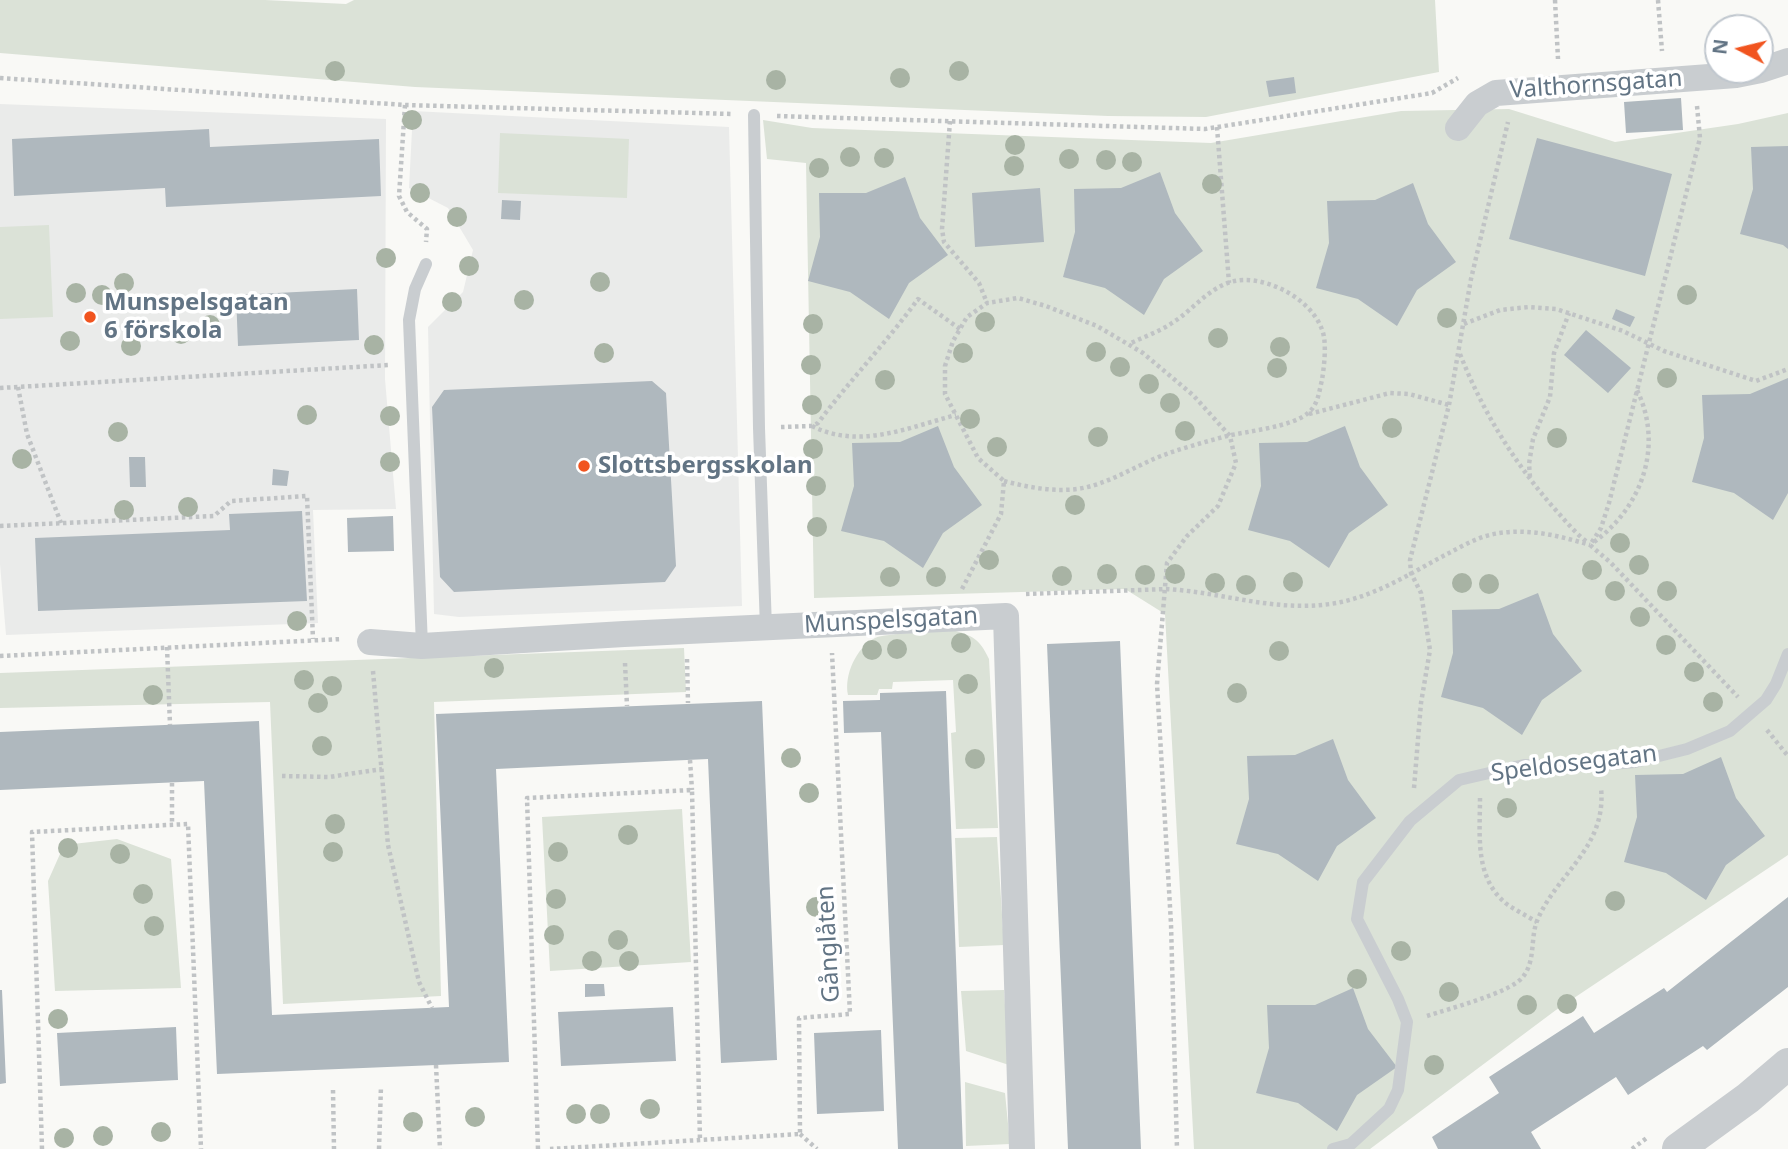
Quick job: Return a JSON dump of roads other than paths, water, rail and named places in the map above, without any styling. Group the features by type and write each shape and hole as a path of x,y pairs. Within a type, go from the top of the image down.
{"street":[{"name":"Valthornsgatan","path":"1458,128 1477,104 1496,93 1737,75 1788,61"},
{"name":"Munspelsgatan","path":"370,642 422,646 1006,616 1022,1149"},
{"path":"1678,1149 1788,1065"}],"lane":[{"path":"754,115 766,628"},
{"path":"422,646 409,320 415,289 426,264"},
{"name":"Speldosegatan","path":"1333,1149 1351,1144 1389,1109 1398,1090 1407,1022 1357,919 1363,882 1413,818 1459,780 1524,765 1588,766 1635,762 1687,749 1730,731 1766,700 1776,684 1788,654"}],"place":[{"name":"Munspelsgatan 6 förskola","path":"90,317"},
{"name":"Slottsbergsskolan","path":"584,466"}]}
